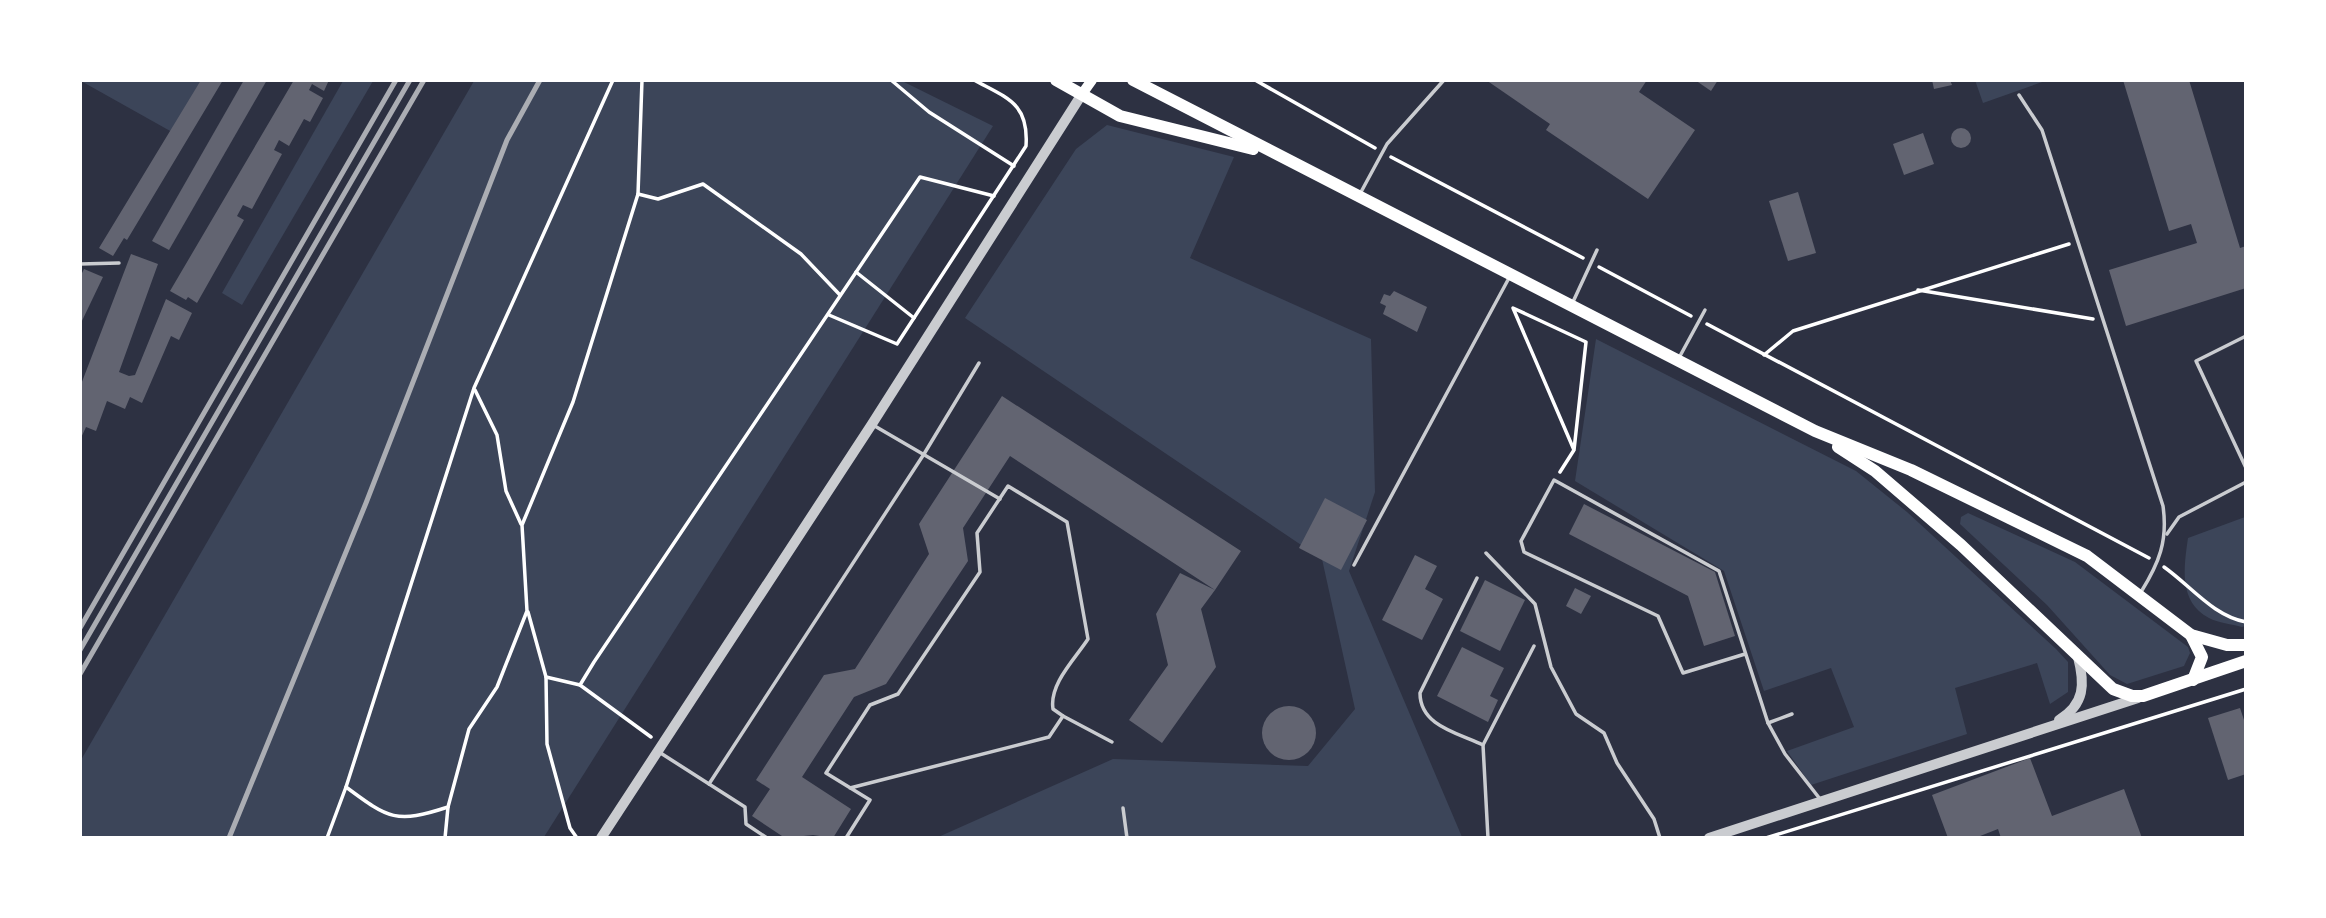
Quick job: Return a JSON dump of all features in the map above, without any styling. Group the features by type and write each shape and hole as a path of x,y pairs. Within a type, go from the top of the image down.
{"main road":[{"path":"1056,80 1120,116 1274,155"},
{"path":"1082,94 1092,80"},
{"path":"1133,80 1274,155 1815,431 1911,470 2087,556 2191,635 2227,645 2245,645"},
{"path":"1815,431 1875,471 1916,506 2113,689 2132,696 2143,696 2245,661"},
{"path":"2191,635 2202,657 2193,680"}],"street":[{"path":"601,838 872,424 1082,94"},
{"path":"2050,726 2078,704 2083,676 2078,657"},
{"path":"1709,838 1736,833 1820,799 2143,696"}],"lane":[{"path":"1358,197 1381,152 1444,80"},
{"path":"2019,94 2042,131 2079,241 2101,321 2126,385 2163,506 2166,535 2159,564 2140,594"},
{"path":"1571,306 1597,250"},
{"path":"80,264 118,263"},
{"path":"1354,565 1510,276"},
{"path":"1677,361 1705,310"},
{"path":"2245,337 2196,361 2245,468"},
{"path":"709,784 979,363"},
{"path":"872,424 1000,499"},
{"path":"1745,654 1683,673 1658,616 1524,552 1521,541 1554,480 1719,571 1768,723 1785,754 1820,799"},
{"path":"2166,535 2179,517 2245,482"},
{"path":"846,838 870,800 826,773 870,705 898,694 979,572 977,533 1008,486 1066,522 1088,639 1056,687 1052,699 1053,709 1112,742"},
{"path":"1486,553 1535,604 1551,667 1576,714 1604,733 1617,762 1654,819 1660,838"},
{"path":"1477,578 1420,693 1420,707 1429,720 1483,745"},
{"path":"1488,838 1483,745 1534,646"},
{"path":"1768,723 1792,714"},
{"path":"850,788 1049,737 1063,716"},
{"path":"660,748 745,807 746,824 767,838"},
{"path":"1123,808 1128,838"}],"path":[{"path":"327,838 346,787 474,388 613,80"},
{"path":"522,525 573,402 638,194 642,80"},
{"path":"891,80 929,112 1014,166"},
{"path":"828,314 897,344 1014,166 1026,146 1027,129 1022,113 1013,101 974,80"},
{"path":"1255,80 1381,152 2159,564 2189,584 2217,611 2245,622"},
{"path":"580,685 920,177 994,196"},
{"path":"638,194 657,199 703,184 801,254 840,296"},
{"path":"1764,355 1793,331 1916,290 2079,241"},
{"path":"856,272 914,318"},
{"path":"1916,290 2101,321"},
{"path":"1554,480 1574,450 1586,342 1513,308 1574,450"},
{"path":"474,388 498,435 506,491 522,525 527,611 546,677 547,744 570,828 577,838"},
{"path":"445,837 448,807 469,729 497,687 527,611"},
{"path":"546,677 580,685 660,748"},
{"path":"1766,838 2245,689"},
{"path":"346,787 379,811 412,819 448,807"}],"shaded area":[{"path":"1975,80 2045,80 2045,81 1983,103"},
{"path":"81,81 201,81 172,132"},
{"path":"343,81 373,81 242,305 222,293"},
{"path":"474,81 902,81 993,126 544,837 81,838 81,760"},
{"path":"1107,125 1234,157 1190,258 1371,339 1375,492 1349,571 1462,837 936,838 1113,759 1308,766 1355,709 1322,559 965,318 1076,149"},
{"path":"1596,339 1856,471 1907,512 2056,649 2068,662 2068,692 2050,704 2037,663 1955,688 1967,734 1811,785 1787,751 1854,727 1831,668 1764,691 1724,571 1575,481"},
{"path":"1968,513 2075,562 2188,647 2190,653 2184,666 2127,684 2110,675 2047,605 1960,524 1961,517"},
{"path":"2245,517 2245,626 2242,627 2213,620 2192,603 2185,582 2185,560 2188,538"}],"building":[{"path":"201,80 223,80 127,240 124,238 113,256 99,248"},
{"path":"244,80 267,80 169,250 152,241"},
{"path":"294,80 329,80 324,91 312,84 309,90 323,98 310,122 304,119 289,146 279,140 274,150 282,154 252,209 243,205 237,216 244,220 197,303 188,297 186,300 170,291"},
{"path":"1486,80 1647,80 1639,92 1695,130 1648,199 1546,130 1550,124"},
{"path":"1695,80 1718,80 1711,91"},
{"path":"1932,80 1950,80 1952,85 1934,89"},
{"path":"2123,80 2189,80 2240,248 2246,246 2246,288 2126,326 2109,270 2197,243 2191,224 2169,231"},
{"path":"1961,128 1968,131 1971,138 1968,145 1961,148 1954,145 1951,138 1954,131"},
{"path":"1923,133 1934,164 1904,175 1893,144"},
{"path":"1798,192 1816,253 1788,261 1769,201"},
{"path":"131,254 158,264 119,372 135,375 166,299 192,313 179,340 171,336 142,403 130,397 125,409 107,401 96,431 86,427 80,440 80,387"},
{"path":"84,269 103,277 80,325 80,277"},
{"path":"1394,291 1427,307 1417,332 1383,314 1386,306 1380,303 1384,294 1390,296"},
{"path":"1002,396 1241,551 1215,590 1010,456 963,528 968,561 886,684 854,697 802,777 851,809 833,838 813,835 785,838 752,816 770,789 756,780 824,675 855,669 929,554 919,524"},
{"path":"1325,498 1367,520 1341,570 1299,548"},
{"path":"1584,504 1715,572 1735,636 1704,646 1688,596 1569,534"},
{"path":"1415,555 1437,566 1425,589 1443,599 1422,640 1382,620"},
{"path":"1180,573 1215,590 1201,609 1216,667 1162,743 1129,720 1168,665 1156,614"},
{"path":"1485,580 1525,600 1500,651 1460,631"},
{"path":"1575,588 1591,596 1581,614 1566,606"},
{"path":"1462,647 1504,668 1490,696 1498,700 1488,722 1437,696"},
{"path":"1289,706 1308,714 1316,733 1308,752 1289,760 1270,752 1262,733 1270,714"},
{"path":"2240,708 2246,726 2246,774 2228,780 2208,718"},
{"path":"2030,758 2052,816 2124,789 2142,838 2001,838 1998,829 1975,838 1948,838 1932,795"}],"railway":[{"path":"80,628 396,80"},
{"path":"80,650 410,80"},
{"path":"80,674 424,80"},
{"path":"229,838 366,503 507,140 540,80"}]}
